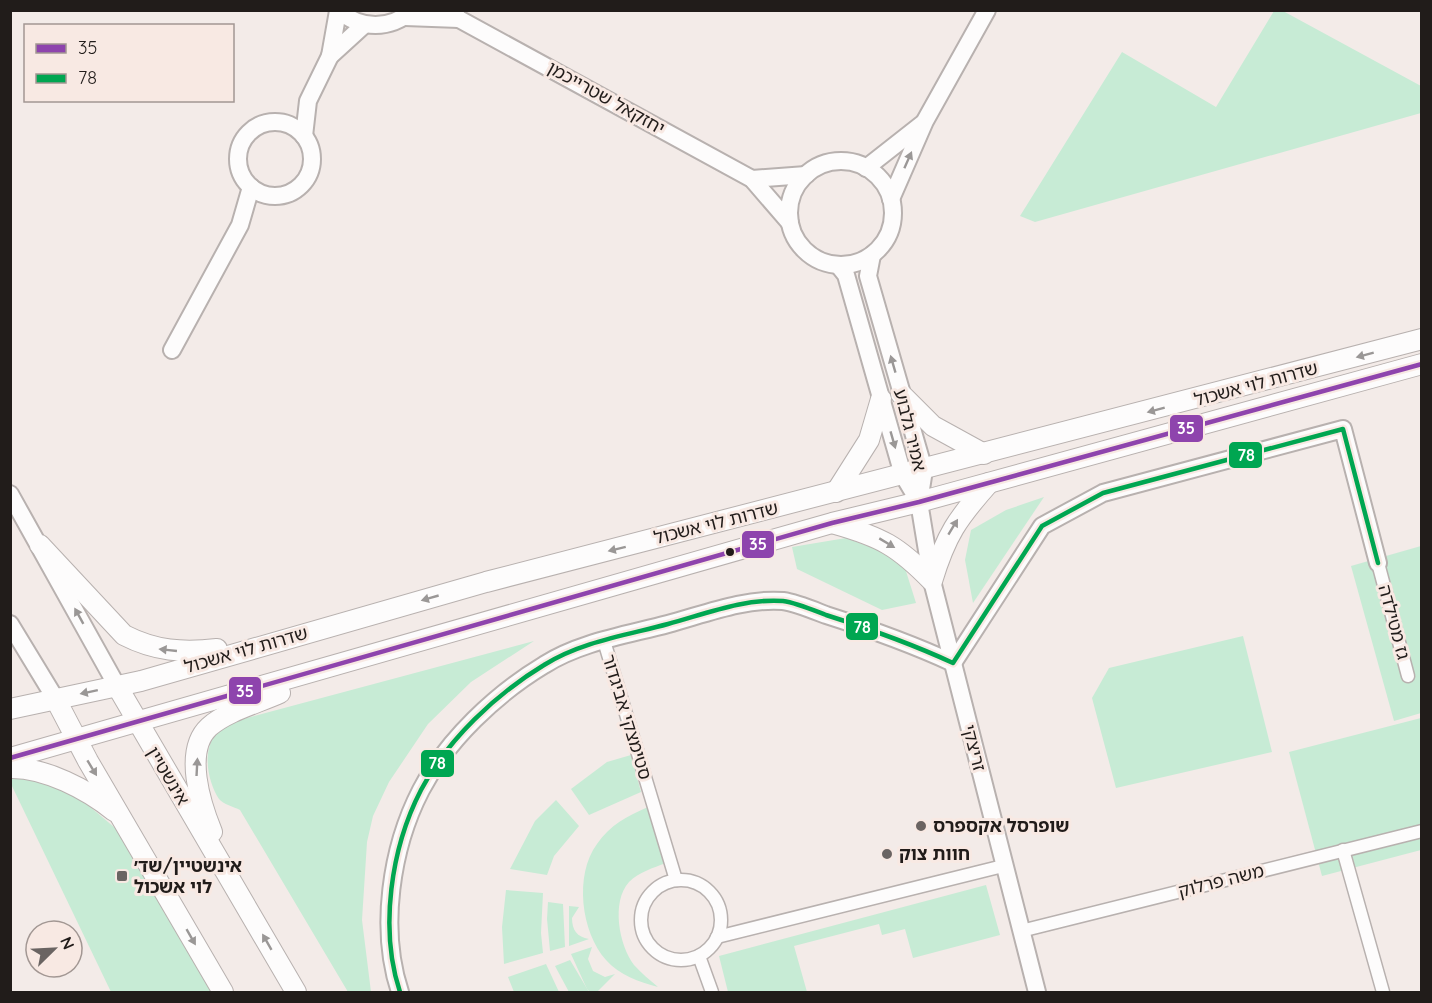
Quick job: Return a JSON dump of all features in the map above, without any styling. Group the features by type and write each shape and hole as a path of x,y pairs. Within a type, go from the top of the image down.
{"street":[{"path":"806,175 790,202 790,223 799,244 816,259 838,265 850,265 872,255 881,246 892,224 891,199 925,121 987,10"},
{"path":"304,135 308,101 330,56 338,11 364,25 330,56"},
{"name":"יחזקאל שטרייכמן","path":"364,25 386,25 409,14 455,15 752,179 790,223"},
{"path":"280,122 298,129 304,135 313,160 307,178 294,192 282,196 269,196 251,187 243,178 238,155 241,143 257,126 280,122 308,101"},
{"path":"866,168 925,121"},
{"path":"752,179 806,175 833,162 856,164 866,168 881,181 891,199"},
{"path":"172,350 240,225 251,187"},
{"path":"240,225 269,196"},
{"name":"אמיר גלבוע","path":"872,255 868,276 924,470 919,502"},
{"name":"אמיר גלבוע","path":"838,265 846,275 903,475 919,502"},
{"name":"שדרות לוי אשכול","path":"10,709 117,686 486,582 1422,339"},
{"name":"שדרות לוי אשכול","path":"10,758 138,724 832,523 919,502 1422,364"},
{"path":"901,394 933,426 984,454"},
{"path":"836,492 869,440 881,399"},
{"name":"גז מטילדה","path":"953,663 1042,526 1103,493 1343,429 1408,676"},
{"path":"832,523 874,535 906,554 932,581 943,545 961,513 989,482"},
{"name":"אינשטיין","path":"10,495 138,724 296,993"},
{"name":"זריצקי","path":"919,502 932,581 1037,993"},
{"path":"40,545 124,635 142,644 162,650 194,652 267,643"},
{"path":"604,641 734,606 762,601 786,601 900,639 953,663"},
{"path":"10,624 55,698 223,993"},
{"name":"סטימצקי אביגדור","path":"400,993 388,922 398,855 421,790 446,753 493,702 544,664 576,649 604,641 676,880"},
{"path":"232,882 198,793 195,771 201,739 214,723 345,664"},
{"path":"10,768 30,769 86,792 114,810 124,821"},
{"name":"משה פרלוק","path":"1021,931 1422,831"},
{"path":"1343,850 1383,993"},
{"path":"717,937 1003,866"},
{"path":"676,880 697,883 714,898 721,919 717,937 708,950 687,960 663,956 652,948 641,926 645,902 652,892 676,880"},
{"path":"699,956 712,993"}],"green space":[{"path":"1274,11 1283,11 1421,86 1421,113 1035,222 1020,216 1122,52 1216,107"},
{"path":"1044,497 973,603 965,560 971,530 1006,510"},
{"path":"846,538 881,551 905,568 916,603 882,610 797,569 792,547"},
{"path":"1421,546 1421,713 1394,721 1351,566"},
{"path":"1243,636 1272,752 1116,788 1092,698 1109,668"},
{"path":"534,641 471,682 428,724 389,782 373,816 367,842 362,920 371,992 348,992 240,810 221,801 215,792 208,767 211,742 219,731 241,720"},
{"path":"1421,718 1421,850 1322,876 1289,752"},
{"path":"631,755 641,792 589,815 571,789 607,762"},
{"path":"30,776 47,782 82,800 121,833 213,992 111,992 84,936 84,919 76,919 11,784 11,778"},
{"path":"556,800 579,826 554,856 547,875 510,869 535,821"},
{"path":"648,807 666,863 642,873 629,882 623,890 620,901 619,924 629,957 634,965 658,987 617,970 597,948 586,919 583,887 585,871 597,844 620,822"},
{"path":"986,885 1000,935 913,958 905,929 882,935 879,924 794,946 807,992 728,992 719,956"},
{"path":"506,890 543,893 541,933 543,953 504,964 502,927"},
{"path":"548,902 563,904 565,947 550,951 547,919"},
{"path":"569,906 579,907 572,918 573,926 578,935 589,939 569,946"},
{"path":"592,947 588,959 593,971 605,977 615,974 597,992 590,992 587,989 571,954"},
{"path":"570,960 589,992 569,992 555,966"},
{"path":"546,964 559,992 514,992 508,977"}],"transit line":[{"name":"35","path":"10,758 832,523 919,502 1422,364"},
{"name":"78","path":"400,992 390,942 391,889 402,837 421,790 444,753 491,704 544,665 573,650 725,608 754,602 783,601 891,637 953,663 1042,526 1103,493 1343,429 1378,563"}],"place":[{"name":"שופרסל אקספרס","path":"921,826"},
{"name":"חוות צוק","path":"887,854"},
{"name":"אינשטיין/שד׳ לוי אשכול","path":"122,876"}]}
